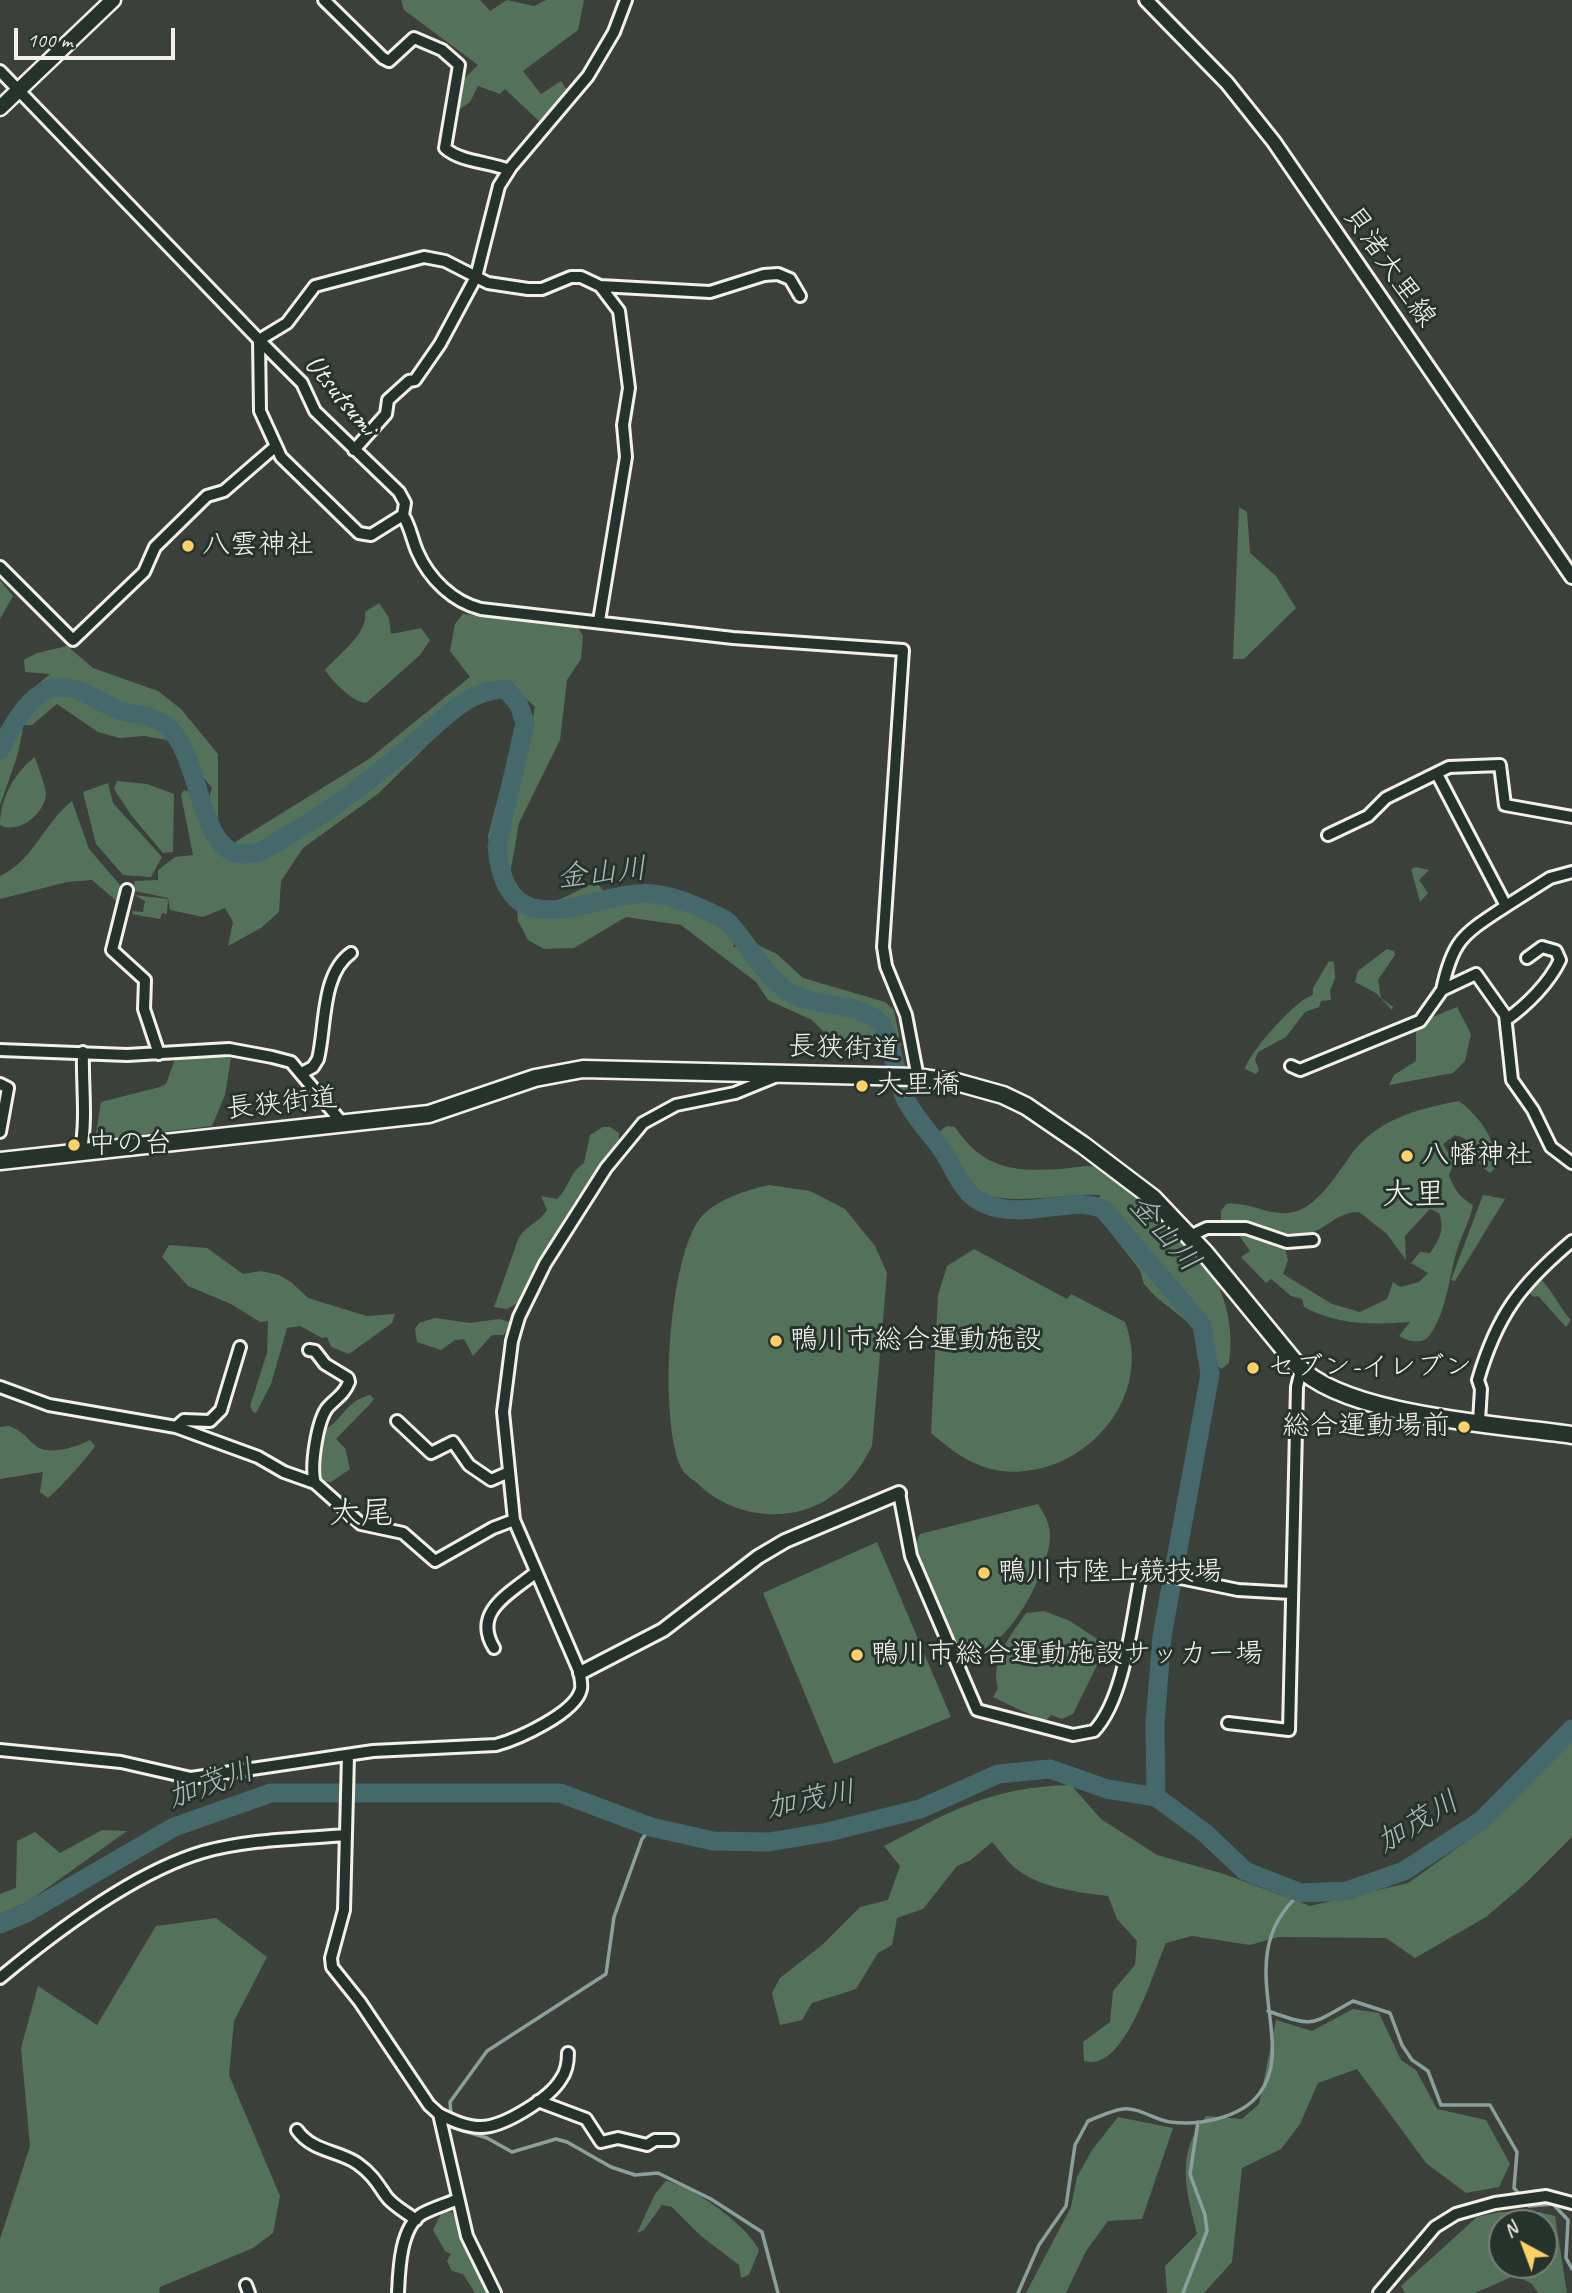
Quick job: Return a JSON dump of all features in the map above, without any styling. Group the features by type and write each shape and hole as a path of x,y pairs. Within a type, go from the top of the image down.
{"main road":[{"path":"0,108 113,0"},
{"name":"長狭街道","path":"0,1161 81,1150 344,1125 440,1112 526,1080 565,1071 600,1068 916,1077 985,1088 1018,1101 1142,1189 1190,1236 1301,1370 1326,1387 1354,1398 1572,1435"}],"street":[{"path":"324,0 389,61 414,38 442,50 459,65 445,148 452,155 490,162 509,170"},
{"path":"354,450 386,414 388,400 408,380 415,380 440,344 476,277 499,186 509,170 587,76 614,32 626,0"},
{"name":"貝渚大里線","path":"1146,0 1227,83 1274,142 1572,577"},
{"name":"Utsutsumi","path":"0,71 302,383 315,411 399,492 405,503 403,515 418,554 445,591 461,604 481,609 733,638 903,650 883,947 886,966 906,1016 916,1077"},
{"path":"403,515 371,535 359,533 281,457 260,411 259,340 287,323 307,295 326,281 424,257 445,261 488,283 528,289 542,289 571,277 581,277 600,286 710,292 764,275 778,274 790,279 800,296"},
{"path":"599,621 626,457 623,425 629,388 619,311 600,286"},
{"path":"0,567 73,640 144,572 155,547 207,496 224,491 276,446"},
{"path":"1328,835 1368,816 1386,798 1449,766 1500,765 1505,805 1572,817"},
{"path":"1437,774 1506,906"},
{"path":"1291,1066 1300,1070 1420,1021 1442,990 1449,955 1470,931 1550,878 1572,872"},
{"path":"127,890 112,950 145,980 144,1009 159,1054"},
{"path":"1506,1020 1525,1004 1560,960 1556,951 1542,947 1527,958"},
{"path":"302,1073 313,1067 318,1059 329,993 340,964 351,953"},
{"path":"1442,990 1476,974 1506,1020 1512,1080 1533,1110 1551,1147 1572,1163"},
{"path":"0,1065 2,1051 33,1049 159,1054 229,1049 291,1062 344,1125"},
{"path":"81,1150 86,1123 81,1080 83,1052"},
{"path":"0,1750 121,1762 191,1778 373,1751 473,1748 515,1740 574,1703 580,1690 580,1673 514,1520 503,1412 512,1341 519,1317 545,1264 606,1168 634,1131 654,1115 676,1105 743,1090 781,1073"},
{"path":"0,1084 8,1088 8,1094 0,1132"},
{"path":"1190,1236 1207,1228 1247,1228 1270,1233 1287,1242 1313,1240"},
{"path":"1479,1421 1481,1389 1478,1380 1502,1315 1519,1292 1572,1241"},
{"path":"176,1427 184,1419 211,1421 221,1410 240,1347"},
{"path":"309,1350 315,1350 325,1364 348,1378 349,1382 338,1401 328,1408 318,1431 312,1473 315,1483"},
{"path":"1228,1723 1289,1730 1297,1387 1301,1370"},
{"path":"0,1387 50,1405 176,1427 258,1457 284,1472 315,1483 360,1524 403,1533 435,1561 493,1528 514,1520"},
{"path":"397,1421 431,1453 453,1442 469,1465 491,1480 509,1472"},
{"path":"580,1673 663,1630 758,1557 785,1541 899,1493 911,1556 977,1710 1073,1735 1094,1731 1109,1709 1119,1678 1142,1570 1238,1590 1291,1593"},
{"path":"494,1648 484,1629 492,1609 535,1573"},
{"path":"348,1756 344,1910 331,1958 332,1967 360,2002 429,2105 439,2115 464,2125 488,2126 515,2116 538,2101 560,2081 567,2067 568,2053"},
{"path":"0,1978 90,1911 175,1862 234,1846 346,1835"},
{"path":"538,2101 586,2119 601,2142 618,2138 647,2145 655,2140 672,2140"},
{"path":"439,2115 467,2236 495,2293"},
{"path":"297,2130 334,2156 355,2161 377,2179 386,2197 416,2220"},
{"path":"1385,2291 1435,2227 1456,2214 1495,2203 1546,2196 1572,2203"},
{"path":"398,2293 401,2259 410,2227 420,2215 458,2199"}],"green space":[{"path":"401,0 480,0 490,11 507,0 534,6 546,0 584,0 578,30 523,71 541,94 561,81 568,92 539,121 505,89 500,94 478,86 470,102 460,109 460,83 478,65 404,10"},
{"path":"1239,507 1247,512 1250,553 1276,576 1296,608 1244,659 1233,659"},
{"path":"0,580 13,596 0,619"},
{"path":"379,603 389,618 391,634 421,628 430,640 420,655 366,703 349,695 325,670 358,636 365,620 365,612"},
{"path":"463,614 577,626 583,636 581,659 567,680 560,740 519,823 510,874 491,862 488,836 506,767 529,737 535,707 521,694 468,705 379,793 303,848 281,881 279,912 261,928 228,946 233,922 225,908 203,917 170,910 168,898 135,891 134,881 158,880 158,870 175,857 193,855 181,795 184,790 209,798 212,788 173,741 144,736 119,738 98,732 57,704 32,725 21,725 17,712 30,691 50,674 25,672 24,660 37,653 67,646 93,668 158,691 181,709 218,754 218,835 232,844 369,759 470,677 450,651 455,624"},
{"path":"18,728 23,729 17,757 0,805 0,740"},
{"path":"35,757 46,792 44,802 35,815 22,825 0,825 10,786 21,770"},
{"path":"117,781 147,784 174,794 173,852 163,853 131,815 114,789"},
{"path":"108,783 113,803 162,857 151,877 123,875 96,844 83,792"},
{"path":"72,801 89,849 120,885 120,904 92,880 67,882 0,899 0,876 21,861"},
{"path":"1416,867 1429,870 1419,880 1428,893 1420,902 1411,869"},
{"path":"597,883 606,894 660,891 677,893 708,903 738,924 733,938 734,948 745,939 777,954 803,978 885,1002 894,1010 901,1046 897,1051 879,1053 866,1035 842,1040 830,1038 812,1020 768,1000 756,982 681,925 626,917 574,948 544,949 528,940 518,921 517,906 550,902"},
{"path":"134,895 168,899 167,914 162,913 160,919 132,914 133,911 143,912 145,901"},
{"path":"1387,949 1394,951 1395,955 1378,980 1381,998 1393,1007 1392,1010 1376,993 1355,982 1358,971"},
{"path":"1329,961 1334,962 1335,978 1330,991 1331,1000 1321,1001 1319,1007 1305,1012 1286,1037 1258,1052 1255,1060 1259,1070 1256,1074 1245,1069 1274,1027 1296,1006 1313,995 1313,988"},
{"path":"1457,1007 1471,1034 1465,1061 1453,1073 1389,1085 1394,1075 1416,1061 1416,1030 1428,1019"},
{"path":"202,1056 231,1058 225,1095 212,1126 95,1140 101,1102 160,1087 166,1084 175,1059"},
{"path":"1459,1101 1474,1114 1486,1130 1494,1148 1496,1167 1490,1173 1481,1166 1464,1138 1455,1135 1443,1144 1454,1163 1449,1175 1453,1185 1461,1196 1473,1205 1458,1247 1440,1316 1426,1339 1414,1341 1399,1336 1410,1322 1355,1322 1317,1313 1304,1307 1302,1299 1291,1296 1271,1279 1266,1283 1241,1257 1250,1251 1238,1234 1247,1231 1285,1248 1288,1260 1283,1274 1332,1304 1360,1312 1387,1299 1393,1282 1400,1287 1419,1282 1428,1273 1411,1263 1420,1252 1430,1253 1441,1229 1439,1213 1430,1209 1405,1236 1406,1260 1387,1234 1359,1212 1344,1215 1314,1232 1297,1234 1221,1221 1221,1211 1226,1204 1281,1213 1300,1210 1320,1195 1358,1146 1383,1126 1397,1118 1427,1108"},
{"path":"947,1126 955,1127 977,1152 1001,1165 1029,1170 1093,1166 1110,1173 1125,1184 1180,1236 1216,1281 1229,1321 1229,1363 1221,1369 1214,1362 1209,1339 1156,1297 1144,1284 1140,1270 1096,1214 1100,1195 1014,1199 983,1194 967,1181 940,1137 941,1130"},
{"path":"603,1127 610,1127 619,1133 619,1141 564,1219 518,1303 507,1309 494,1307 519,1237 547,1210 541,1196 557,1199 561,1195 575,1171 584,1163 590,1135"},
{"name":"鴨川市総合運動施設","path":"769,1185 810,1191 845,1209 875,1246 887,1273 872,1446 854,1475 836,1493 813,1507 778,1514 742,1510 710,1494 684,1473 675,1447 670,1416 670,1340 674,1301 690,1236 702,1216 716,1205"},
{"path":"1483,1195 1505,1199 1455,1281 1451,1280"},
{"path":"169,1245 207,1248 243,1274 261,1271 279,1275 308,1298 367,1316 395,1314 392,1323 349,1354 331,1347 327,1337 322,1338 300,1326 287,1328 271,1384 256,1413 250,1406 267,1353 268,1321 260,1322 231,1304 188,1286 162,1257"},
{"path":"974,1249 1067,1299 1071,1294 1125,1322 1132,1351 1130,1379 1120,1406 1104,1429 1083,1448 1058,1462 1031,1470 991,1469 963,1457 931,1433 938,1295 947,1266"},
{"path":"1538,1277 1571,1320 1566,1327 1538,1296 1534,1297 1525,1290"},
{"path":"435,1318 470,1323 499,1319 510,1322 509,1329 503,1335 492,1335 473,1356 464,1339 455,1340 441,1350 417,1342 415,1329 419,1323"},
{"path":"370,1395 374,1399 371,1403 336,1439 345,1448 350,1469 331,1482 318,1481 323,1430 335,1422 354,1402"},
{"path":"9,1426 21,1432 41,1449 63,1449 90,1440 95,1446 48,1498 40,1492 43,1472 0,1479 0,1427"},
{"name":"鴨川市陸上競技場","path":"1038,1504 1045,1516 1050,1539 1032,1592 1007,1630 992,1644 977,1652 961,1652 915,1545 920,1534"},
{"name":"鴨川市総合運動施設サッカー場","path":"877,1542 951,1717 834,1764 763,1593"},
{"path":"1044,1611 1070,1621 1100,1641 1103,1653 1073,1714 1062,1719 1051,1715 1045,1722 993,1697 998,1688 996,1678 999,1658 1008,1639 1026,1613"},
{"path":"1572,1739 1572,1837 1527,1882 1486,1917 1415,1958 1386,1938 1278,1937 1250,1945 1192,1936 1166,1943 1125,2037 1112,2052 1099,2061 1084,2061 1083,2042 1110,2022 1113,1991 1135,1965 1137,1941 1117,1919 1108,1896 1059,1888 1035,1880 1014,1867 992,1842 971,1860 957,1866 923,1909 897,1918 892,1945 878,1953 856,1989 812,2003 802,2020 780,2025 772,1993 780,1978 822,1945 860,1907 888,1900 900,1866 884,1846 973,1803 1018,1790 1071,1785 1101,1819 1157,1855 1224,1874 1310,1906 1408,1883 1463,1844"},
{"path":"102,1830 127,1831 29,1901 0,1914 0,1894 16,1888 17,1841 35,1832 60,1853"},
{"path":"216,1918 267,1957 234,2021 229,2075 280,2196 273,2233 253,2248 160,2287 159,2293 0,2293 0,2239 30,2146 21,2048 38,1986 97,2025 156,1926"},
{"path":"1353,2009 1379,2013 1401,2060 1416,2070 1437,2109 1486,2120 1510,2164 1499,2187 1466,2193 1426,2163 1357,2069 1318,2083 1300,2124 1281,2149 1242,2168 1232,2262 1204,2293 1167,2293 1165,2266 1197,2234 1189,2202 1186,2173 1190,2145 1196,2130 1206,2116 1242,2119 1259,2104 1276,2020 1312,2031"},
{"path":"1118,2117 1173,2128 1142,2219 1108,2221 1086,2251 1066,2293 1026,2293 1071,2207 1077,2177 1092,2150"},
{"path":"666,2181 704,2198 731,2218 753,2240 759,2250 749,2275 741,2278 739,2265 701,2236 672,2207 662,2205 644,2230 637,2233 655,2194"},
{"path":"442,2212 452,2212 490,2293 475,2293 463,2274 452,2271 447,2261 451,2254 445,2251 433,2230"},
{"path":"1488,2215 1488,2279 1507,2279 1475,2293 1405,2293 1401,2286 1477,2217"},
{"path":"1558,2235 1567,2293 1538,2293 1532,2284 1523,2279 1558,2279"}],"waterway":[{"name":"金山川","path":"0,750 26,707 46,691 57,687 70,688 118,710 157,720 168,727 179,741 216,837 227,849 248,854 272,845 339,803 464,702 484,693 506,689 519,705 525,723 497,847 503,877 514,897 529,907 547,910 645,893 682,900 722,918 737,932 772,978 789,992 813,1001 855,1009 877,1020 888,1037 899,1083 909,1106 944,1153 965,1188 976,1199 1009,1210 1076,1204 1091,1205 1104,1210 1202,1325 1210,1374 1162,1636 1155,1723 1156,1797"},
{"name":"加茂川","path":"0,1924 26,1913 174,1827 271,1793 560,1793 651,1827 713,1841 769,1842 828,1832 920,1809 998,1774 1050,1769 1107,1789 1156,1797 1205,1833 1245,1871 1301,1893 1347,1891 1404,1871 1482,1820 1572,1729"},
{"path":"651,1827 642,1839 614,1917 606,1974 487,2051 450,2102 452,2127 487,2138 512,2152 556,2139 567,2142 611,2167 635,2175 658,2173 711,2199 762,2232 778,2293"},
{"path":"1018,2293 1039,2245 1066,2206 1075,2145 1088,2121 1123,2109 1170,2122 1206,2121 1241,2109 1259,2094 1270,2073 1272,2050 1266,1971 1269,1944 1280,1918 1301,1893"},
{"path":"1268,2011 1305,2022 1320,2019 1353,2001 1390,2013 1402,2045 1412,2060 1428,2071 1441,2105 1490,2105 1517,2152 1514,2188 1520,2195"},
{"path":"1183,2293 1207,2231 1205,2215 1190,2174 1198,2122"},
{"path":"1529,2206 1553,2204 1568,2220 1566,2258 1572,2269"}],"place":[{"name":"八雲神社","path":"188,546"},
{"name":"大里橋","path":"862,1086"},
{"name":"中の台","path":"74,1145"},
{"name":"八幡神社","path":"1407,1156"},
{"name":"鴨川市総合運動施設","path":"776,1341"},
{"name":"セブン-イレブン","path":"1253,1368"},
{"name":"総合運動場前","path":"1464,1427"},
{"name":"鴨川市陸上競技場","path":"984,1573"},
{"name":"鴨川市総合運動施設サッカー場","path":"857,1655"}],"district":[{"name":"大里","path":"1414,1196"},
{"name":"太尾","path":"361,1515"}]}
